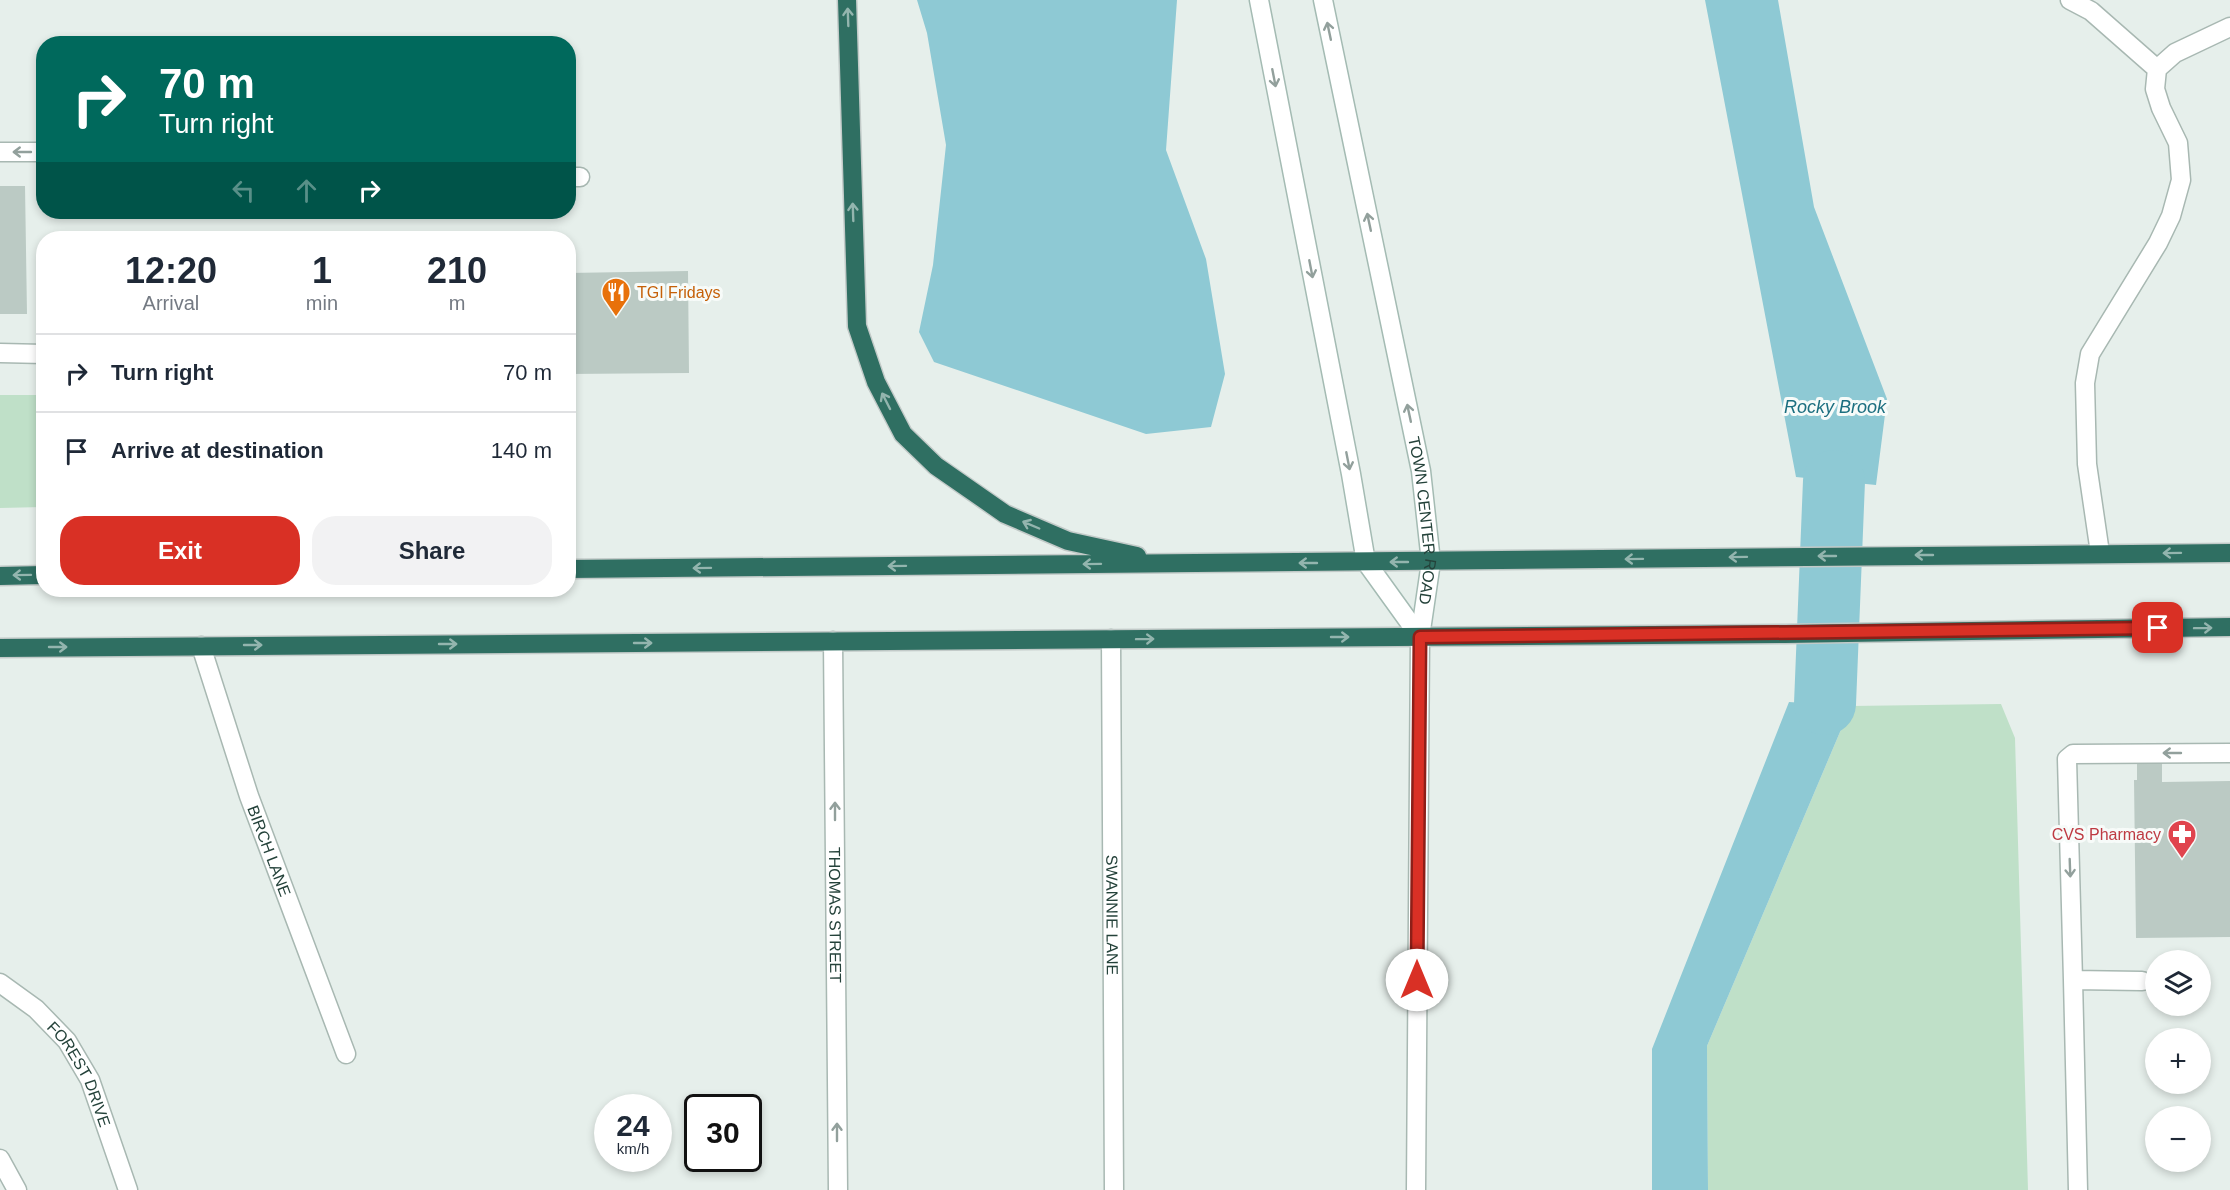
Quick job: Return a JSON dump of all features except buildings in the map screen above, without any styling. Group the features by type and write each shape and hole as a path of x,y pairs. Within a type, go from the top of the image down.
{"highway":[{"path":"847,0 857,326 876,382 903,434 936,466 1005,514 1068,541 1168,563"},
{"path":"576,569 2230,553"},
{"path":"0,576 36,575"},
{"path":"0,648 1785,634 2230,627"}],"street":[{"name":"TOWN CENTER ROAD","path":"1259,0 1366,562 1420,637"},
{"name":"TOWN CENTER ROAD","path":"1323,0 1421,471 1431,562 1420,637"},
{"path":"2070,0 2091,11 2157,69"},
{"path":"2100,553 2087,464 2084,409 2085,383 2090,354 2158,243 2171,216 2181,180 2178,143 2161,108 2155,89 2157,69 2175,53 2230,27"},
{"path":"0,152 36,152"},
{"path":"0,353 36,354"},
{"path":"1416,1190 1420,637"},
{"name":"SWANNIE LANE","path":"1111,639 1114,1190"},
{"name":"THOMAS STREET","path":"833,641 838,1190"},
{"name":"BIRCH LANE","path":"201,646 249,796 346,1054"},
{"path":"2078,1190 2067,759 2073,754 2230,753"},
{"path":"2073,980 2142,981"},
{"name":"FOREST DRIVE","path":"0,983 36,1009 67,1041 90,1080 128,1190"},
{"path":"0,1159 18,1190"}],"green space":[{"path":"0,395 36,395 36,507 0,508"},
{"path":"2001,704 2015,738 2028,1190 1708,1190 1707,1046 1851,706"}],"water":[{"path":"917,0 1177,0 1166,150 1206,259 1225,374 1211,427 1146,434 934,362 919,332 933,265 946,145 927,33"},
{"name":"Rocky Brook","path":"1705,0 1778,0 1814,207 1887,399 1876,485 1796,477"},
{"path":"1789,702 1851,706 1707,1046 1708,1190 1652,1190 1652,1049"}],"waterway":[{"name":"Rocky Brook","path":"1825,704 1834,481"}],"place":[{"name":"TGI Fridays","path":"616,318"},
{"name":"CVS Pharmacy","path":"2182,860"}],"route":[{"path":"1417,980 1420,637 2158,628"}]}
